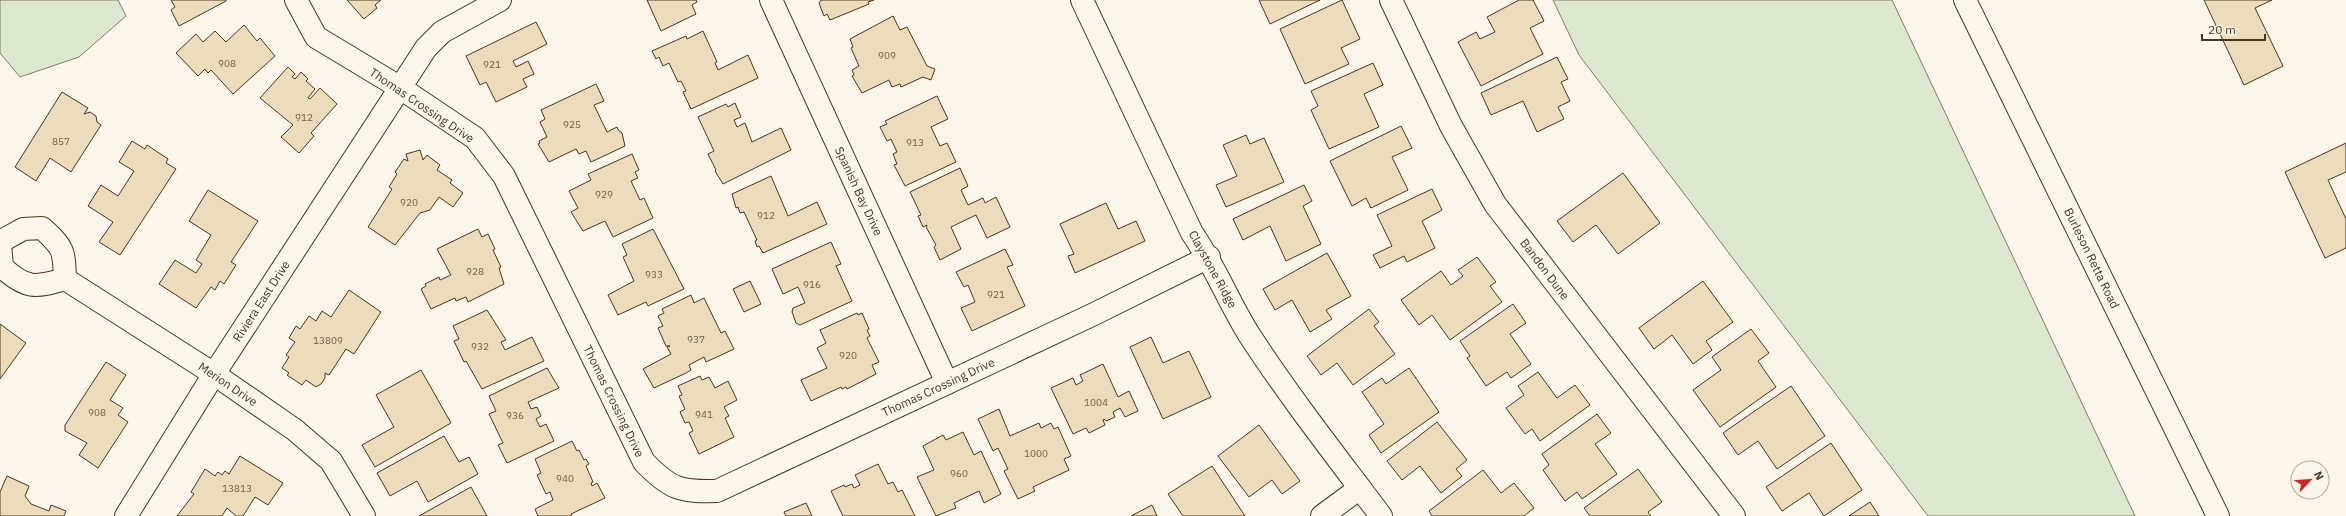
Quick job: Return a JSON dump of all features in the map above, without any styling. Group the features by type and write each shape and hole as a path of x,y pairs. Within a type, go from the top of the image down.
{"street":[{"name":"Thomas Crossing Drive","path":"296,0 316,37 399,87 475,138 504,176 644,462 663,482 689,492 717,491 947,383 1209,257"},
{"name":"Riviera East Drive","path":"126,516 214,374 399,87 426,48 442,32 500,0"},
{"name":"Spanish Bay Drive","path":"771,0 947,383"},
{"name":"Claystone Ridge","path":"1082,0 1192,233 1209,257 1249,334 1295,404 1381,516"},
{"name":"Bandon Dune","path":"1391,0 1451,126 1495,204 1734,516"},
{"name":"Burleson Retta Road","path":"1965,0 2218,516"},
{"path":"42,228 59,244 64,261 65,280 33,286 17,281 2,267 0,243 23,230 42,228"},
{"name":"Merion Drive","path":"65,280 214,374 295,430 331,461 364,516"},
{"path":"1322,516 1360,488"}],"green space":[{"path":"0,0 118,0 126,16 79,57 20,77 0,53"},
{"path":"1553,0 1892,0 2135,516 1928,516 1579,55"}],"building":[{"path":"171,0 226,1 179,26 171,10 175,7"},
{"path":"347,0 381,0 375,5 377,8 364,19"},
{"path":"647,0 696,0 697,2 692,5 696,14 661,31"},
{"path":"821,0 874,0 868,2 869,4 830,20 827,14 824,16 819,3"},
{"path":"1259,0 1320,0 1270,24"},
{"path":"1342,0 1360,39 1341,48 1349,64 1305,84 1280,29"},
{"path":"1519,0 1533,0 1544,21 1530,28 1543,54 1481,86 1458,42 1476,32 1480,39 1495,32 1487,17"},
{"path":"2204,0 2272,0 2255,8 2283,66 2244,85"},
{"path":"893,16 900,30 907,27 927,66 935,69 931,80 923,77 901,87 900,84 892,87 889,80 862,93 852,76 854,75 852,70 859,66 851,48 853,47 850,39"},
{"path":"536,22 547,44 513,61 516,67 528,61 534,74 523,79 527,87 496,102 486,82 480,85 466,56"},
{"path":"244,25 257,41 260,38 275,56 233,94 211,70 208,73 205,69 198,76 176,53 196,34 203,42 215,31 226,42"},
{"path":"703,31 717,62 715,63 718,70 748,55 758,78 691,109 683,92 686,91 681,81 678,82 669,63 663,66 659,57 656,59 652,51 686,36 687,39"},
{"path":"1557,57 1568,79 1561,82 1570,101 1558,107 1564,119 1537,132 1523,101 1491,115 1481,93"},
{"path":"1373,63 1383,85 1364,94 1379,127 1329,149 1311,110 1318,106 1311,91"},
{"path":"288,67 295,74 292,77 295,79 301,72 308,79 306,81 315,89 308,98 310,99 320,88 337,104 311,133 314,136 299,153 281,137 293,125 260,98"},
{"path":"596,84 604,101 594,105 607,132 617,127 622,133 625,146 591,162 586,151 579,154 576,149 549,162 538,144 540,143 539,141 547,137 540,122 545,119 541,110"},
{"path":"62,92 88,108 84,114 90,112 96,116 97,122 101,125 71,172 50,158 36,181 15,167"},
{"path":"937,96 948,119 931,127 940,146 947,143 956,162 905,186 894,165 897,164 893,154 897,152 891,139 887,141 880,127 887,124 885,121"},
{"path":"735,103 741,117 734,120 737,127 745,123 752,142 781,128 791,150 723,184 715,171 716,170 708,154 714,151 698,117 726,104 728,107"},
{"path":"1401,126 1412,148 1392,157 1408,190 1371,208 1366,198 1352,206 1330,161"},
{"path":"1246,135 1250,144 1264,138 1284,182 1226,207 1216,185 1237,176 1223,145"},
{"path":"132,141 145,149 147,145 168,159 166,163 176,169 120,255 99,242 113,222 88,206 101,185 118,196 134,171 119,162"},
{"path":"2346,143 2346,172 2328,180 2346,219 2346,248 2325,258 2285,172"},
{"path":"420,150 423,160 427,155 440,165 437,170 452,180 450,183 463,193 453,207 439,197 430,210 420,213 395,245 368,227 392,189 389,187 397,174 395,172 404,159 408,161 406,154"},
{"path":"632,154 639,170 635,172 638,178 631,181 640,200 644,198 653,218 613,237 605,221 583,231 571,212 578,208 569,191 591,180 588,174"},
{"path":"960,168 968,186 961,190 968,205 983,198 985,203 996,197 1010,227 987,238 976,215 951,227 961,249 940,260 934,247 936,245 926,227 927,225 923,227 918,216 921,215 910,192"},
{"path":"1623,173 1660,223 1618,254 1596,225 1573,242 1557,221"},
{"path":"771,176 788,216 817,202 827,224 763,253 759,246 757,247 755,241 757,240 744,212 740,213 738,207 736,208 732,194"},
{"path":"1304,185 1312,201 1303,206 1321,244 1286,261 1270,226 1243,240 1233,219"},
{"path":"1432,189 1442,210 1422,221 1435,248 1407,262 1404,256 1380,268 1373,255 1392,246 1377,215"},
{"path":"208,190 258,221 231,262 236,265 224,284 220,281 215,290 211,287 196,308 159,284 175,260 196,273 202,264 196,260 211,235 189,221"},
{"path":"1106,203 1118,229 1136,221 1145,241 1075,273 1068,256 1074,254 1060,224"},
{"path":"478,229 482,237 488,234 495,249 493,250 501,267 499,268 504,284 468,302 466,297 456,301 455,298 431,309 421,289 426,286 425,284 439,277 440,280 451,275 437,249"},
{"path":"653,229 684,289 648,306 646,302 618,315 608,295 634,281 623,257 627,255 622,244"},
{"path":"831,242 841,264 836,266 852,301 800,325 796,323 792,312 793,308 805,303 798,287 783,294 772,269"},
{"path":"1005,249 1013,265 1007,267 1025,306 972,331 961,308 975,302 968,285 964,287 956,272"},
{"path":"1327,253 1351,296 1326,310 1332,319 1310,332 1292,300 1275,310 1263,289"},
{"path":"1477,257 1496,282 1490,286 1502,302 1450,340 1432,315 1419,325 1401,300 1441,271 1451,285 1463,276 1458,270"},
{"path":"750,281 761,304 744,312 733,289"},
{"path":"1703,281 1733,322 1706,341 1712,350 1693,364 1672,335 1654,349 1639,328"},
{"path":"349,290 381,312 354,354 346,349 329,375 325,373 325,378 321,384 316,387 306,380 302,385 287,375 289,373 282,368 289,357 286,355 295,342 289,338 296,326 300,329 309,316 316,321 322,311 331,317"},
{"path":"691,295 694,303 704,298 721,333 725,331 734,349 706,362 704,357 689,365 691,370 654,388 643,369 671,354 667,347 670,346 666,346 658,328 663,326 658,316 664,313 662,309"},
{"path":"1513,304 1526,323 1510,334 1531,364 1511,378 1507,372 1486,386 1467,358 1470,356 1460,341"},
{"path":"1369,309 1379,322 1374,326 1395,354 1353,385 1337,363 1321,375 1307,356"},
{"path":"487,310 506,340 501,342 505,350 532,337 544,361 482,389 466,361 464,362 454,341 459,339 453,326"},
{"path":"857,313 858,315 862,313 869,329 867,330 870,336 867,338 879,362 872,365 876,374 847,389 846,387 842,389 841,387 811,401 801,380 827,368 817,348 826,343 820,330"},
{"path":"0,324 26,343 0,379"},
{"path":"1751,329 1769,353 1758,361 1776,387 1720,427 1693,390 1721,370 1712,357"},
{"path":"1151,337 1163,363 1189,351 1211,397 1163,419 1130,347"},
{"path":"106,362 126,375 110,400 123,408 118,415 128,422 98,468 79,455 87,443 65,431 65,425"},
{"path":"1103,364 1118,397 1129,391 1138,411 1125,417 1120,408 1113,412 1115,417 1106,421 1104,419 1103,420 1105,425 1089,433 1086,428 1073,434 1051,388 1073,378 1076,385 1083,381 1080,375"},
{"path":"547,368 559,388 528,402 531,409 537,407 541,416 536,419 540,427 546,424 554,441 507,463 498,445 503,443 489,414 496,411 489,396"},
{"path":"1409,368 1439,412 1381,453 1369,435 1384,424 1362,392 1382,378 1386,384"},
{"path":"421,370 451,423 375,467 362,445 394,427 376,395"},
{"path":"1538,372 1557,398 1575,385 1590,405 1540,441 1532,429 1525,434 1506,408 1524,395 1518,386"},
{"path":"700,376 702,380 709,377 715,388 728,381 737,400 724,407 729,416 725,418 734,437 699,454 689,433 693,431 689,422 685,423 680,412 685,409 679,396 682,395 678,386"},
{"path":"1791,386 1825,436 1777,469 1758,441 1738,455 1723,433"},
{"path":"999,409 1010,436 1039,423 1041,428 1051,423 1054,429 1058,427 1071,456 1064,459 1069,470 1033,487 1035,491 1018,499 1004,471 1008,469 998,448 993,451 978,419"},
{"path":"1597,414 1611,433 1595,444 1617,474 1582,499 1577,492 1565,501 1543,470 1549,465 1542,454"},
{"path":"1437,422 1467,460 1456,469 1462,476 1441,493 1420,466 1402,480 1387,461"},
{"path":"1259,425 1300,481 1282,494 1272,480 1249,497 1218,456"},
{"path":"963,432 974,455 981,451 1001,494 984,503 979,491 954,503 956,508 936,516 917,477 934,470 923,446 943,435 946,440"},
{"path":"444,436 459,462 469,457 478,474 428,502 417,481 390,496 377,473"},
{"path":"572,441 577,451 579,450 584,460 586,459 589,464 586,466 593,482 591,483 592,486 597,483 605,498 571,514 572,516 538,516 535,509 553,500 550,492 546,494 537,475 541,473 535,459"},
{"path":"1831,443 1862,490 1824,516 1809,493 1782,511 1766,487"},
{"path":"240,456 283,483 268,505 255,497 243,516 236,516 227,508 222,516 177,516 194,494 191,492 205,469 215,476 218,472 222,475 225,471 229,474"},
{"path":"878,464 888,484 893,482 898,492 902,490 915,516 843,516 831,491 844,485 845,487 852,484 854,488 860,485 855,475"},
{"path":"1212,466 1245,516 1183,516 1168,494"},
{"path":"1638,469 1662,502 1648,512 1651,516 1590,516 1584,508"},
{"path":"1483,470 1501,493 1514,483 1534,508 1524,516 1432,516 1429,511"},
{"path":"7,476 29,486 25,496 31,504 49,511 51,505 66,511 64,516 0,516 0,492"},
{"path":"471,487 487,516 419,516"},
{"path":"1870,502 1879,516 1849,516"},
{"path":"806,503 812,516 786,516 784,512"},
{"path":"1152,505 1157,516 1131,516"}]}
